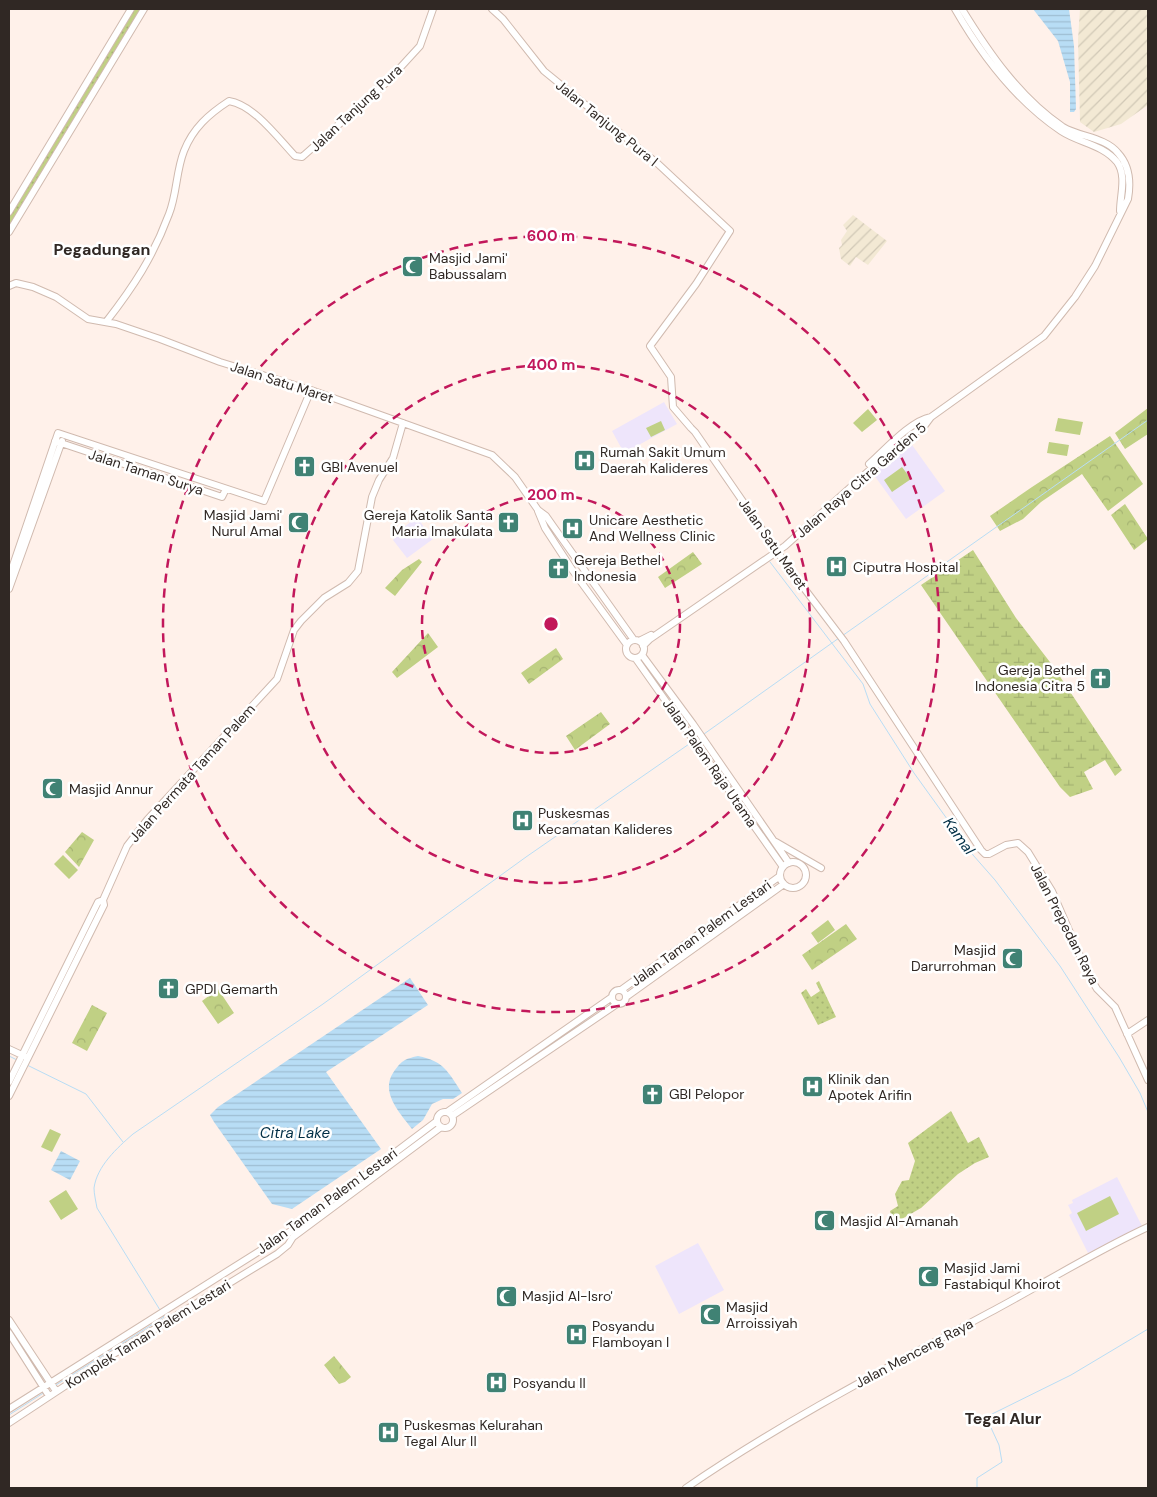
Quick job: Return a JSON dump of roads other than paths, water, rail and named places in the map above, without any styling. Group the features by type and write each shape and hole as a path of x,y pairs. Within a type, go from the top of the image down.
{"street":[{"path":"9,212 131,9"},
{"path":"9,229 144,9"},
{"name":"Jalan Tanjung Pura","path":"106,322 139,278 151,257 175,197 184,151 202,121 229,101 237,102 264,123 295,156 302,157 387,82 420,46 433,9"},
{"name":"Jalan Tanjung Pura I","path":"492,9 544,71 657,163 730,231"},
{"path":"954,9 975,43 1000,76 1033,110 1062,132 1106,152 1117,163 1123,181 1120,212"},
{"name":"Jalan Raya Citra Garden 5","path":"639,642 777,548 818,516 891,451 920,429 931,417 1044,336 1080,290 1095,266 1128,199 1130,174 1125,162 1117,151 1101,142 1068,130 1036,106 1010,78 985,46 962,9"},
{"name":"Jalan Satu Maret","path":"730,231 696,284 650,347 672,377 673,407 695,432 777,548 783,560 844,641 981,850 985,854 989,854"},
{"name":"Jalan Satu Maret","path":"9,286 16,283 33,287 56,297 88,319 106,322 160,339 243,370 310,390 492,454 515,477 639,642"},
{"name":"Jalan Taman Surya","path":"9,576 58,443 64,435 264,501 310,390"},
{"name":"Jalan Raya Citra Garden 5","path":"777,548 904,433 921,420 931,417"},
{"name":"Jalan Permata Taman Palem","path":"22,1062 98,902 103,900 127,846 147,820 277,679 294,630 301,621 324,598 348,583 358,571 372,497 379,480 393,458 403,423"},
{"name":"Jalan Taman Surya","path":"58,443 222,497 226,489"},
{"name":"Jalan Taman Surya","path":"9,589 58,443"},
{"name":"Jalan Satu Maret","path":"538,510 545,528 573,571 627,645"},
{"path":"783,560 784,551 818,520 818,516"},
{"path":"630,641 639,642 639,657 633,659 627,655 627,645 630,641"},
{"name":"Jalan Palem Raja Utama","path":"639,657 703,738 789,863"},
{"name":"Jalan Palem Raja Utama","path":"639,657 690,735 783,867"},
{"path":"773,840 821,868"},
{"name":"Jalan Prepedan Raya","path":"989,854 1013,842 1018,843 1028,852 1052,891 1091,978 1115,1007 1148,1080"},
{"path":"789,863 796,863 801,866 805,871 805,879 801,885 796,888 789,888 784,884 780,876 783,867 789,863"},
{"name":"Jalan Taman Palem Lestari","path":"621,990 780,876"},
{"name":"Jalan Taman Palem Lestari","path":"626,997 784,884"},
{"path":"450,1114 453,1122 450,1126 439,1124 439,1114 450,1114 617,1004 624,1002 625,993 621,990 616,991 612,997 450,1114"},
{"path":"612,997 617,1004"},
{"path":"1127,1034 1148,1020"},
{"path":"9,1049 22,1062"},
{"path":"9,1063 22,1062"},
{"path":"9,1082 22,1062"},
{"path":"9,1096 22,1062"},
{"name":"Jalan Taman Palem Lestari","path":"288,1245 293,1237 439,1124"},
{"name":"Jalan Taman Palem Lestari","path":"162,1312 288,1233 439,1124"},
{"name":"Jalan Menceng Raya","path":"686,1488 756,1443 864,1379 1000,1307 1090,1256 1148,1227"},
{"name":"Komplek Taman Palem Lestari","path":"9,1409 46,1392 237,1279 288,1245"},
{"name":"Komplek Taman Palem Lestari","path":"9,1423 52,1387 162,1312"},
{"path":"9,1320 52,1387"},
{"path":"9,1333 46,1392"}],"water":[{"path":"1033,9 1069,9 1074,46 1076,109 1074,112 1070,112 1070,82 1058,41"},
{"name":"Citra Lake","path":"410,978 428,1005 326,1072 381,1149 292,1209 272,1204 210,1115 218,1107"},
{"path":"418,1056 440,1064 449,1073 462,1093 453,1099 443,1099 432,1104 423,1120 412,1129 390,1096 389,1088 393,1073 398,1066 403,1061"},
{"path":"61,1151 80,1161 70,1180 51,1170"}],"waterway":[{"path":"842,636 1148,420"},
{"name":"Kamal","path":"770,562 863,684 870,704 914,773 973,855 995,880 1060,966 1119,1057 1140,1093 1148,1112"},
{"path":"704,734 839,638"},
{"path":"160,1310 97,1208 94,1190 96,1180 103,1165 114,1151 133,1134 323,1004 526,857 692,742"},
{"path":"9,1056 17,1060"},
{"path":"27,1065 86,1094 123,1142"},
{"path":"56,1385 163,1316"},
{"path":"977,1488 977,1478 1002,1462 999,1445 986,1417 1071,1375 1148,1329"},
{"path":"9,1415 45,1392"}],"place":[{"name":"Masjid Jami' Babussalam","path":"413,266"},
{"name":"Rumah Sakit Umum Daerah Kalideres","path":"584,460"},
{"name":"GBI Avenuel","path":"305,467"},
{"name":"Masjid Jami' Nurul Amal","path":"298,523"},
{"name":"Gereja Katolik Santa Maria Imakulata","path":"509,523"},
{"name":"Unicare Aesthetic And Wellness Clinic","path":"573,528"},
{"name":"Ciputra Hospital","path":"837,567"},
{"name":"Gereja Bethel Indonesia","path":"558,568"},
{"name":"Gereja Bethel Indonesia Citra 5","path":"1101,678"},
{"name":"Masjid Annur","path":"53,789"},
{"name":"Puskesmas Kecamatan Kalideres","path":"522,821"},
{"name":"Masjid Darurrohman","path":"1012,958"},
{"name":"GPDI Gemarth","path":"169,989"},
{"name":"Klinik dan Apotek Arifin","path":"812,1087"},
{"name":"GBI Pelopor","path":"653,1094"},
{"name":"Masjid Al-Amanah","path":"824,1221"},
{"name":"Masjid Jami Fastabiqul Khoirot","path":"928,1276"},
{"name":"Masjid Al-Isro'","path":"506,1296"},
{"name":"Masjid Arroissiyah","path":"710,1315"},
{"name":"Posyandu Flamboyan I","path":"576,1334"},
{"name":"Posyandu II","path":"497,1383"},
{"name":"Puskesmas Kelurahan Tegal Alur II","path":"388,1433"}],"district":[{"name":"Pegadungan","path":"102,249"},
{"name":"Tegal Alur","path":"1003,1418"}]}
